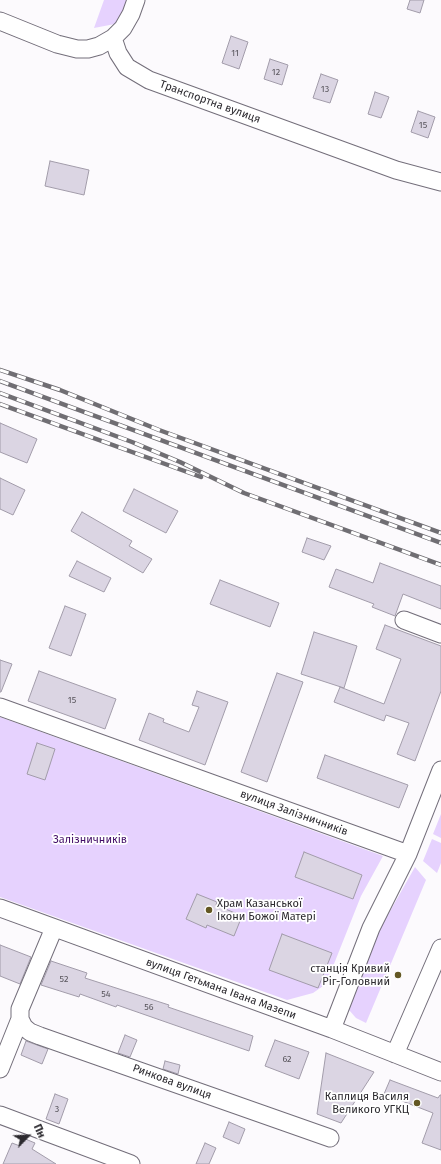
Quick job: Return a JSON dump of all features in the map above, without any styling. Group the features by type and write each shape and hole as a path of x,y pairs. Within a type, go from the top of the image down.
{"street":[{"path":"0,20 57,44 77,49 88,49 99,46 113,38 123,28 131,14 136,0"},
{"name":"Транспортна вулиця","path":"113,38 118,54 127,67 149,80 396,170 441,182"},
{"path":"404,620 441,634"},
{"name":"вулиця Залізничників","path":"0,707 408,854"},
{"path":"332,1029 371,928 408,854 441,770"},
{"name":"вулиця Гетьмана Івана Мазепи","path":"0,908 332,1029 441,1072"},
{"path":"0,1068 20,1019 20,1009 54,928"},
{"path":"395,1054 441,948"},
{"name":"Ринкова вулиця","path":"20,1019 24,1027 30,1032 40,1036 330,1138"},
{"path":"0,1115 124,1163"}],"green space":[{"path":"104,0 128,0 120,23 94,28"},
{"name":"Залізничників","path":"0,717 383,856 361,896 326,984 313,993 287,1000 0,897"},
{"path":"441,814 441,838 433,834"},
{"path":"432,839 441,843 441,863 437,873 423,861"},
{"path":"415,867 426,880 366,1023 356,1018 349,1010 352,996 372,943"}],"building":[{"path":"410,0 424,0 420,13 407,9"},
{"path":"231,36 248,42 239,69 222,63"},
{"path":"270,59 288,65 282,85 264,79"},
{"path":"321,74 338,80 330,103 313,98"},
{"path":"375,92 389,97 381,118 368,114"},
{"path":"418,111 435,117 428,138 411,132"},
{"path":"50,161 89,170 84,195 45,186"},
{"path":"0,423 37,439 27,463 0,452"},
{"path":"0,478 25,490 13,515 0,509"},
{"path":"134,489 178,511 166,533 123,511"},
{"path":"82,512 132,541 129,546 152,559 143,573 71,531"},
{"path":"307,538 331,546 324,560 302,552"},
{"path":"77,561 111,578 104,592 69,576"},
{"path":"380,563 441,586 441,609 403,594 395,616 372,607 374,604 329,587 336,569 373,583"},
{"path":"220,580 279,603 270,627 210,604"},
{"path":"65,606 86,614 71,656 49,648"},
{"path":"385,625 441,646 441,691 415,761 397,754 409,723 386,715 384,721 334,702 340,687 384,704 401,659 376,649"},
{"path":"314,632 357,646 344,688 301,674"},
{"path":"0,660 12,664 1,692 0,692"},
{"path":"39,671 116,699 105,729 28,701"},
{"path":"277,673 303,682 267,782 241,772"},
{"path":"197,691 228,702 205,765 139,740 149,713 164,719 163,722 189,732 199,707 192,705"},
{"path":"37,743 55,749 45,780 27,774"},
{"path":"325,755 408,785 399,808 317,778"},
{"path":"304,852 362,875 353,899 295,877"},
{"name":"Храм Казанської Ікони Божої Матері","path":"197,894 217,902 216,905 242,916 234,936 207,925 206,928 186,919"},
{"path":"282,934 332,953 318,988 269,970"},
{"path":"0,945 31,957 20,984 0,976"},
{"path":"51,961 87,973 85,978 169,1005 168,1007 253,1036 249,1051 117,1005 116,1007 80,994 79,997 41,985"},
{"path":"125,1035 137,1040 130,1057 118,1053"},
{"path":"275,1040 309,1052 299,1079 265,1066"},
{"path":"26,1041 48,1049 42,1064 21,1055"},
{"path":"326,1053 374,1072 341,1123 317,1114"},
{"path":"165,1061 180,1065 178,1074 163,1069"},
{"path":"390,1080 438,1098 441,1095 441,1150 422,1143 433,1113 384,1094"},
{"path":"55,1094 68,1099 59,1124 46,1119"},
{"path":"229,1122 245,1129 239,1144 223,1137"},
{"path":"23,1138 35,1143 32,1149 56,1164 3,1164 12,1143 20,1146"},
{"path":"205,1143 216,1148 209,1164 196,1164"}],"railway":[{"path":"0,370 60,390 159,430 441,533"},
{"path":"0,381 441,543"},
{"path":"0,393 132,442 180,462 244,493 441,565"},
{"path":"0,404 201,477"}],"place":[{"name":"Храм Казанської Ікони Божої Матері","path":"209,910"},
{"name":"станція Кривий Ріг-Головний","path":"398,975"},
{"name":"Каплиця Василя Великого УГКЦ","path":"417,1103"}]}
